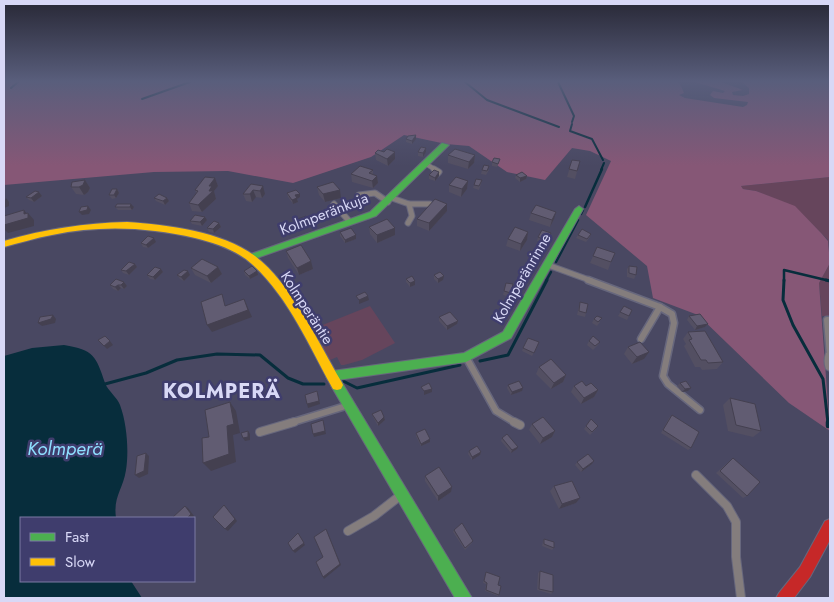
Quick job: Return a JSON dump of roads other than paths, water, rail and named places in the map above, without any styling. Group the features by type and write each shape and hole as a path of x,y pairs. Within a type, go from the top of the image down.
{"street":[{"name":"Kolmperänkuja","path":"251,257 373,214 390,200 445,145"},
{"name":"Kolmperänrinne","path":"332,376 466,356 507,335 579,209"},
{"name":"Kolmperäntie","path":"4,244 69,226 137,225 173,229 194,234 224,244 251,257 278,286 464,598"},
{"path":"784,598 805,572 830,526"}],"lane":[{"path":"426,164 437,169 439,172 437,174"},
{"path":"360,195 369,191 375,191 390,200 409,204 430,204"},
{"path":"334,204 350,222"},
{"path":"408,223 412,216 409,204"},
{"path":"548,265 672,314 674,323 664,376 668,384 700,410"},
{"path":"641,339 660,308"},
{"path":"830,320 827,320 830,361"},
{"path":"466,356 496,412 520,424"},
{"path":"260,432 348,405"},
{"path":"696,476 727,506 736,522 736,557 741,598"},
{"path":"348,531 374,516 402,495"}],"water":[{"name":"Kolmperä","path":"64,345 82,349 96,360 106,386 119,402 127,438 127,454 125,477 117,498 116,517 20,517 20,582 132,582 142,598 4,598 4,356 32,348"}],"waterway":[{"path":"514,110 559,127"},
{"path":"571,110 574,116 572,122"},
{"path":"572,124 570,131 592,139 603,160"},
{"path":"601,170 604,163"},
{"path":"585,207 602,169"},
{"path":"581,214 583,210"},
{"path":"556,262 578,220"},
{"path":"784,280 784,270 830,281 826,280"},
{"path":"546,281 551,272"},
{"path":"480,361 508,355 547,280"},
{"path":"784,280 783,300 793,325 823,379 828,423"},
{"path":"105,384 146,373 177,360 217,354 260,355 288,378 303,384 324,384"},
{"path":"343,381 357,388 460,365"}],"district":[{"name":"KOLMPERÄ","path":"222,391"}]}
